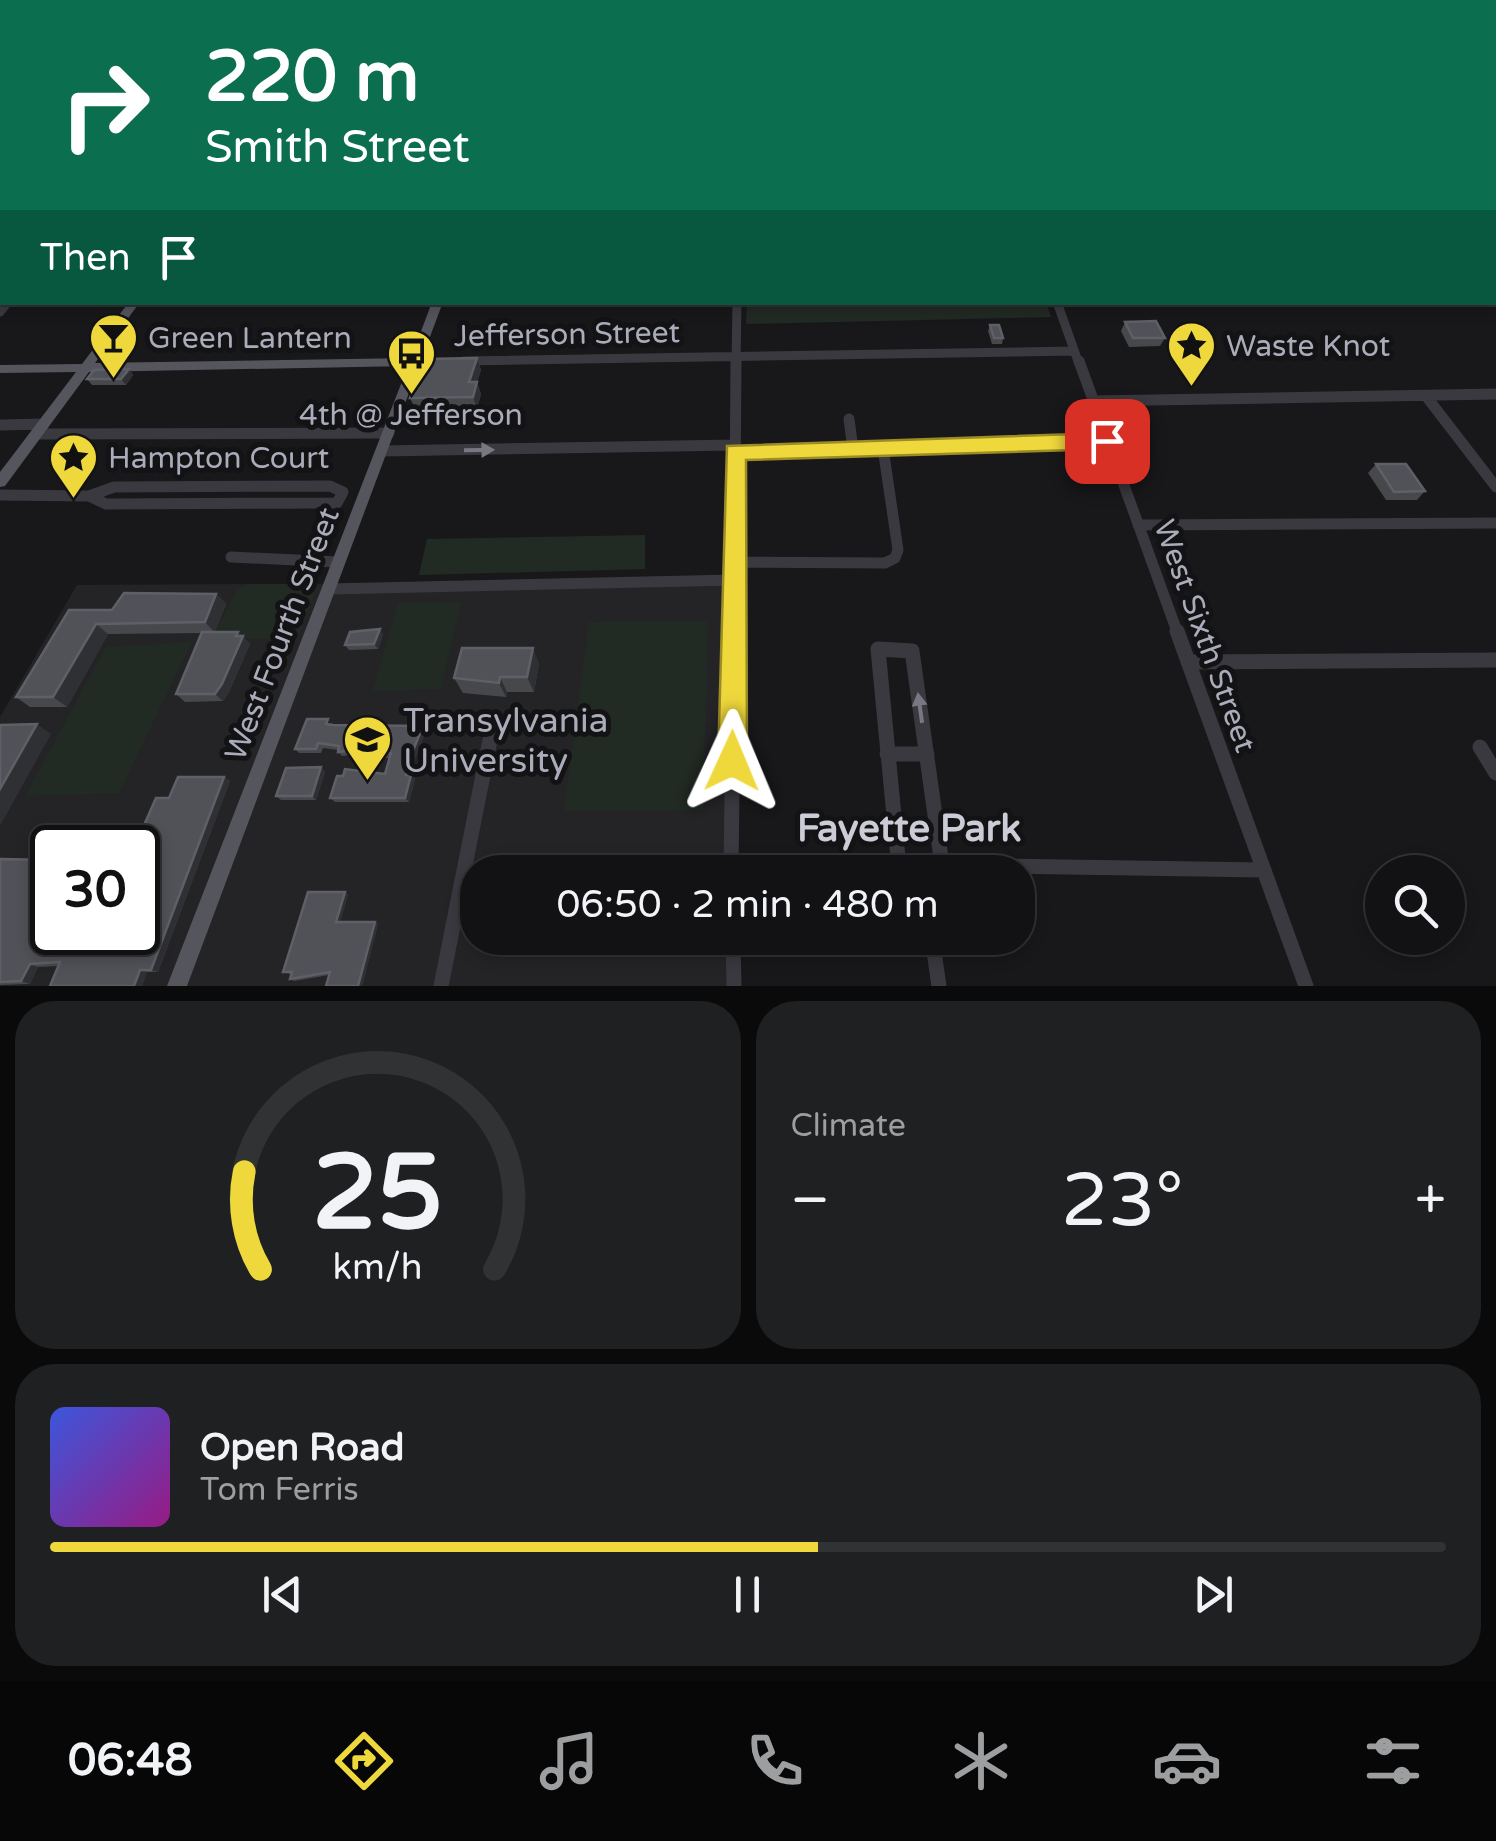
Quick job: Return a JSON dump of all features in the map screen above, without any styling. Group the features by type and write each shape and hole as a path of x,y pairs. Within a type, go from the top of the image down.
{"main road":[{"path":"0,482 132,305"},
{"name":"West Fourth Street","path":"177,986 389,433 420,362 437,305"},
{"name":"Jefferson Street","path":"0,369 420,362"}],"street":[{"path":"732,855 737,305"},
{"name":"West Sixth Street","path":"1058,305 1306,986"},
{"name":"Jefferson Street","path":"457,361 1074,351"},
{"path":"1093,401 1496,394"},
{"path":"1426,396 1496,487"},
{"path":"849,420 852,448"},
{"path":"0,425 40,429 389,433"},
{"path":"382,451 883,448 1107,441"},
{"path":"734,562 891,561 898,550 883,448"},
{"path":"0,495 90,496 114,487 336,486 343,496 332,504 106,504 90,496"},
{"path":"182,504 192,487"},
{"path":"245,504 253,487"},
{"path":"1138,525 1496,523"},
{"path":"232,557 339,562"},
{"path":"329,589 734,580"},
{"path":"900,855 878,649 912,651 938,855"},
{"path":"1188,662 1496,660"},
{"path":"441,986 492,725"},
{"path":"1480,747 1496,773"},
{"path":"887,754 926,754"},
{"path":"1035,869 1264,870"},
{"path":"733,955 734,986"},
{"path":"934,955 939,986"}],"shaded area":[{"path":"747,305 1047,305 1051,317 746,324"},
{"path":"645,535 645,569 419,575 427,539"},
{"name":"Transylvania University","path":"738,581 736,855 460,855 460,955 735,955 735,986 0,986 0,717 77,585"},
{"path":"247,584 318,584 300,632 289,640 213,637 237,590"},
{"path":"461,602 441,689 373,691 398,603"},
{"path":"708,621 703,810 564,811 589,622"},
{"path":"192,642 119,793 25,796 106,647"}],"building":[{"path":"1156,321 1165,338 1133,338 1125,322"},
{"path":"990,325 999,325 1003,338 994,338"},
{"path":"477,358 469,382 477,382 473,397 410,398 424,359"},
{"path":"129,369 121,379 87,379 94,370"},
{"path":"1376,464 1406,464 1425,491 1394,492"},
{"path":"124,593 216,594 205,622 96,624 53,697 16,697 69,610 112,610"},
{"path":"380,629 374,644 345,645 350,632"},
{"path":"202,632 238,632 236,636 243,636 215,694 176,694"},
{"path":"462,648 533,648 527,677 500,677 499,683 454,678"},
{"path":"307,719 328,719 326,724 333,725 423,726 406,768 406,775 411,775 405,798 330,798 337,776 343,776 345,769 385,774 391,753 375,753 377,747 338,752 339,746 318,743 316,749 295,749"},
{"path":"37,724 0,789 0,725"},
{"path":"321,767 312,796 276,796 286,768"},
{"path":"178,777 224,777 160,946 160,825 144,825 156,798 169,798"},
{"path":"0,859 30,860 30,955 157,955 151,970 140,970 134,986 50,986 60,962 30,964 21,981 0,982"},
{"path":"308,892 345,892 336,922 375,922 358,986 326,986 330,972 290,979 292,972 283,972"}],"place":[{"name":"Green Lantern","path":"113,380"},
{"name":"Waste Knot","path":"1191,388"},
{"name":"4th @ Jefferson","path":"411,396"},
{"name":"Hampton Court","path":"73,500"},
{"name":"Transylvania University","path":"368,782"}],"district":[{"name":"Fayette Park","path":"909,828"}],"route":[{"path":"732,761 735,452 1107,441"}]}
